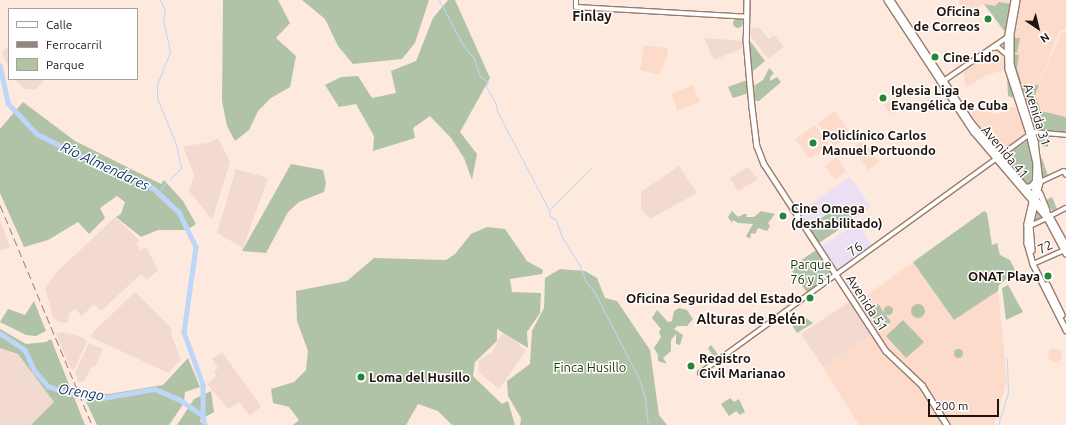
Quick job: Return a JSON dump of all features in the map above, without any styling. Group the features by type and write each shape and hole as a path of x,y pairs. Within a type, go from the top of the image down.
{"main road":[{"name":"Avenida 51","path":"747,0 748,59 758,152 774,182 886,351 922,385 947,425"},
{"name":"Avenida 41","path":"887,0 971,122 998,158 1035,201"},
{"name":"Avenida 41","path":"891,0 943,82"},
{"name":"Avenida 31","path":"1014,0 1008,54 1030,133 1039,191 1035,201"},
{"name":"Avenida 31","path":"1009,36 1017,0"},
{"name":"Avenida 41","path":"998,158 1025,186 1035,201"},
{"name":"Avenida 31","path":"1035,201 1038,181"},
{"path":"1025,186 1031,186 1038,181"},
{"path":"1039,191 1048,217"},
{"path":"1035,201 1048,217 1066,249"},
{"path":"1035,201 1030,226 1031,244 1035,264 1066,323"},
{"path":"1035,201 1027,236 1035,264 1066,330"}],"street":[{"path":"576,0 576,7 747,17"},
{"path":"943,82 1009,36"},
{"path":"991,48 998,47 1008,54"},
{"path":"1030,133 1066,135"},
{"name":"76","path":"700,373 998,158 1030,133"},
{"path":"1038,181 1065,173"},
{"path":"1030,226 1066,208"},
{"name":"72","path":"1035,264 1066,249"}],"shaded area":[{"path":"958,0 1012,0 1005,32 984,4 965,15"},
{"path":"1021,0 1066,0 1066,29 1059,32 1036,91 1061,33 1066,31 1066,134 1035,131 1018,79 1012,49"},
{"path":"759,27 769,39 774,35 784,47 768,59 749,34 749,29"},
{"path":"704,38 743,41 743,48 714,60"},
{"path":"644,45 668,48 667,58 659,75 640,70"},
{"path":"8,46 8,67 2,53"},
{"path":"998,47 1006,54 1008,69 986,75 966,88 963,68 991,48"},
{"path":"15,80 44,80 36,89 25,89"},
{"path":"693,85 700,102 677,111 672,94"},
{"path":"896,96 902,106 890,114 883,104"},
{"path":"1015,106 1027,134 1000,153 973,117 971,109 999,114"},
{"path":"835,111 851,134 834,146 818,123"},
{"name":"Policlínico Carlos Manuel Portuondo","path":"815,125 829,145 810,159 795,139"},
{"path":"218,138 230,162 212,220 189,191 194,175 183,146 208,143"},
{"path":"863,140 879,162 868,170 852,148"},
{"path":"836,157 846,171 835,180 825,166"},
{"path":"679,166 697,193 650,219 641,209 641,192"},
{"path":"748,167 758,179 738,191 730,178"},
{"path":"236,169 268,178 243,248 217,233"},
{"path":"850,177 871,207 853,220 847,212 835,209 808,227 799,212"},
{"path":"115,217 140,241 137,244 140,250 146,247 158,270 147,280 141,274 101,311 94,304 82,316 75,309 69,314 68,323 58,322 53,317 45,288 56,273"},
{"path":"0,220 10,247 0,251"},
{"path":"857,223 872,245 838,272 821,247"},
{"path":"913,262 954,320 998,291 1007,380 994,425 950,425 924,382 888,349 859,301"},
{"path":"135,292 172,329 171,334 181,360 168,373 91,337 92,333"},
{"path":"852,300 874,333 823,367 801,334"},
{"path":"62,332 79,336 87,341 74,370 70,368 56,334"},
{"path":"507,333 526,351 499,389 478,372 479,360 492,352 502,334"},
{"path":"871,335 884,356 919,387 944,425 859,425 823,367"},
{"path":"89,343 103,349 96,365 91,368 84,381 79,383 75,373"},
{"path":"0,348 18,354 54,402 31,425 0,425"},
{"path":"1052,348 1058,348 1062,352 1062,358 1058,362 1052,362 1048,358 1048,352"},
{"path":"222,352 261,406 250,416 239,402 228,409 207,384 216,376 214,372 218,368 212,359"}],"green space":[{"path":"223,0 278,0 290,23 276,38 296,56 290,87 271,98 258,111 249,130 235,141 227,126 222,101"},
{"path":"302,0 429,0 415,43 402,59 353,64 338,46 325,19"},
{"path":"448,0 455,0 490,78 460,132 477,154 472,180 464,158 451,138 430,116 413,128 415,138 373,151 374,136 356,104 339,107 325,85 341,77 358,76 372,98 396,93 391,71 416,61 433,18"},
{"path":"999,2 1011,4 1005,32 984,4 995,6"},
{"path":"736,18 740,18 742,19 742,27 736,28 733,25 733,21"},
{"path":"1014,38 1020,38 1017,53 1012,51"},
{"path":"750,41 765,61 753,71 751,70"},
{"path":"1013,54 1019,55 1017,69 1022,85 1039,85 1035,95 1041,111 1066,117 1066,133 1035,129 1015,69"},
{"path":"769,68 774,73 770,77 770,81 777,77 781,82 759,101 755,101 754,86 763,80"},
{"path":"1007,77 1014,98 1008,96"},
{"path":"747,80 749,93 733,98 728,87"},
{"path":"23,102 75,141 161,184 164,180 183,201 196,224 187,230 158,230 141,237 116,217 121,214 125,202 117,196 100,208 105,218 89,234 78,222 48,240 24,247 0,193 0,129"},
{"path":"1039,134 1049,135 1048,147 1039,145 1037,137"},
{"path":"1027,141 1032,153 1033,179 1028,185 1003,157"},
{"path":"1042,158 1048,176 1043,179 1040,159"},
{"path":"291,164 323,170 326,183 324,192 299,202 288,212 266,253 242,251"},
{"path":"1052,197 1057,209 1053,212 1046,200"},
{"path":"1036,206 1047,218 1030,226"},
{"path":"835,209 847,212 853,220 819,243 808,227"},
{"path":"732,211 738,217 747,214 746,217 754,217 761,211 775,214 768,223 770,226 767,231 758,228 755,234 751,233 750,239 746,236 753,224 738,223 733,220 732,223 728,217"},
{"path":"984,211 987,213 992,245 997,243 1000,255 1010,260 1016,272 999,285 998,291 954,320 913,262"},
{"path":"487,227 505,229 527,261 543,270 542,274 510,279 512,292 541,293 540,313 527,332 528,348 497,329 497,341 475,362 473,376 502,404 508,401 515,425 452,425 438,411 418,404 406,425 293,425 299,420 289,407 273,403 271,389 294,382 306,370 308,351 297,321 296,291 347,281 374,258 446,260 455,254 471,234"},
{"name":"Parque 76 y 51","path":"816,250 833,275 808,294 790,268"},
{"name":"Finca Husillo","path":"560,269 585,271 597,278 605,298 617,301 650,350 659,415 667,425 520,425 521,418 508,396 507,381 530,364 532,331 544,308 545,278"},
{"path":"1008,285 1023,312 1006,320 1002,288"},
{"path":"34,301 46,331 36,336 26,335 0,322 8,309 25,315"},
{"path":"878,304 891,322 880,329 868,311"},
{"path":"918,304 923,306 925,311 923,316 918,318 913,316 911,311 913,306"},
{"path":"888,305 893,310 888,315 883,310"},
{"path":"679,308 687,310 693,319 687,326 677,326 674,329 683,335 680,345 676,344 676,334 671,340 671,351 663,358 667,364 658,361 658,355 654,348 661,337 659,332 661,329 652,318 657,310 668,322 672,321 674,311"},
{"path":"802,315 813,323 797,333 792,325 794,320"},
{"path":"903,320 924,342 906,358 886,336"},
{"path":"0,329 26,344 46,342 51,339 85,425 31,425 54,402 18,354 0,348"},
{"path":"711,345 719,356 715,359 708,348"},
{"path":"958,348 963,353 958,358 953,353"},
{"path":"188,358 200,387 185,392 184,403 169,425 97,425 81,391 109,394 163,385"},
{"path":"211,391 214,412 200,420 203,425 177,425 194,399"},
{"path":"730,398 734,402 739,399 745,412 740,415 736,411 729,416 721,404"}],"waterway":[{"path":"160,0 165,10 163,19 170,52 157,84 157,98 176,144 181,168 170,179"},
{"path":"439,0 464,47 474,58 480,76 488,82 486,86 496,104 497,111 549,210 550,216 556,220 562,237 579,264 585,280 595,293 640,381 645,398 648,425"},
{"name":"Río Almendares","path":"0,65 8,103 37,134 98,164 139,180 153,188 179,212 196,247 184,332 203,385 203,416 205,425"},
{"path":"550,209 591,168"},
{"path":"158,193 166,182"},
{"name":"Orengo","path":"0,333 25,350 35,371 48,386 67,393 102,398 155,389 179,399 203,416"},
{"path":"998,425 1008,392 1007,358"}],"railway":[{"path":"0,205 92,425"}],"place":[{"name":"Oficina de Correos","path":"988,19"},
{"name":"Cine Lido","path":"935,57"},
{"name":"Iglesia Liga Evangélica de Cuba","path":"883,98"},
{"name":"Policlínico Carlos Manuel Portuondo","path":"813,143"},
{"name":"Cine Omega (deshabilitado)","path":"783,216"},
{"name":"ONAT Playa","path":"1048,276"},
{"name":"Oficina Seguridad del Estado","path":"810,298"},
{"name":"Registro Civil Marianao","path":"691,366"},
{"name":"Loma del Husillo","path":"361,377"}],"district":[{"name":"Finlay","path":"592,16"},
{"name":"Alturas de Belén","path":"751,319"}]}
